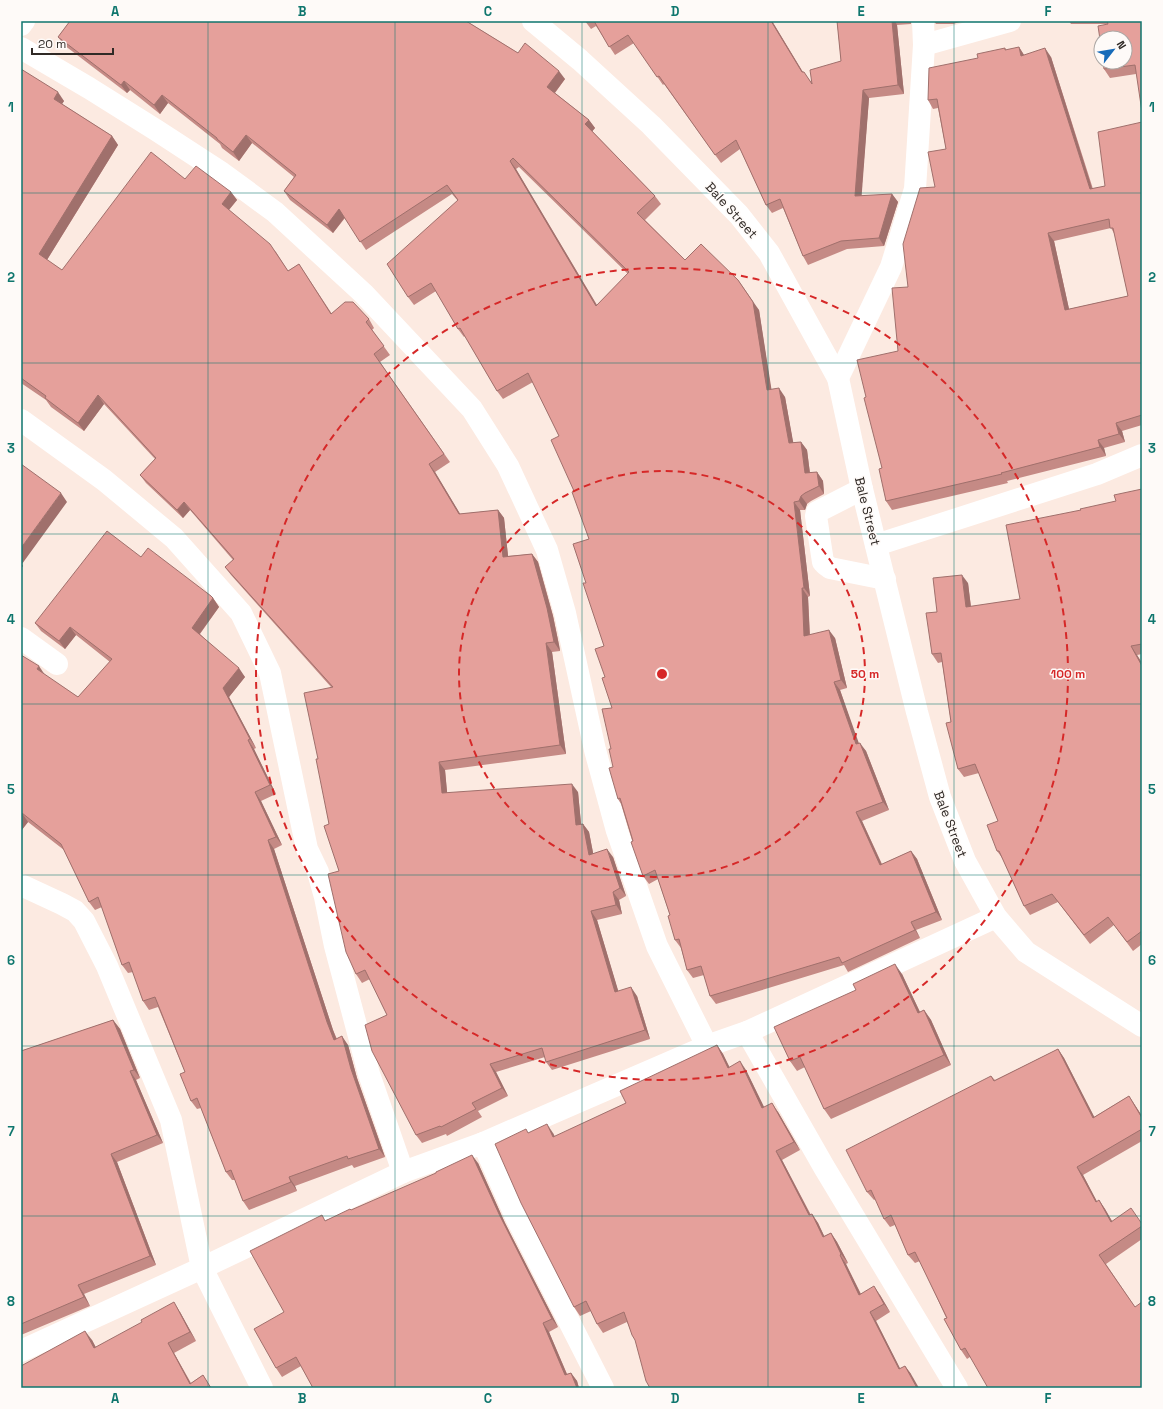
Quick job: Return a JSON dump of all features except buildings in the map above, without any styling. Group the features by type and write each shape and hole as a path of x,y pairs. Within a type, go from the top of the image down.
{"street":[{"path":"21,25 24,21"},
{"name":"Bale Street","path":"533,21 580,60 651,125 738,215 769,253 838,378 862,489 917,712 940,797 965,861 996,917 1026,952 1142,1026"},
{"path":"838,378 891,266 915,189 924,45 923,21"},
{"path":"924,45 1010,21"},
{"path":"21,48 156,130 222,173 275,212 364,294 472,409 508,466 547,550 565,613 595,750 617,831 657,946 707,1046"},
{"path":"21,420 104,480 174,538 240,613 270,673 307,849 318,872 326,897 335,946 370,1074 403,1172"},
{"path":"876,545 1098,474 1142,455"},
{"path":"862,489 817,512 816,516 823,562 830,568 885,579"},
{"path":"21,638 57,664"},
{"path":"21,885 75,911 84,921 107,966 171,1120 202,1268 262,1388"},
{"path":"21,1352 403,1172 483,1143 707,1046 747,1032 996,917"},
{"path":"747,1032 824,1167 957,1388"},
{"path":"483,1143 516,1217 603,1388"}]}
